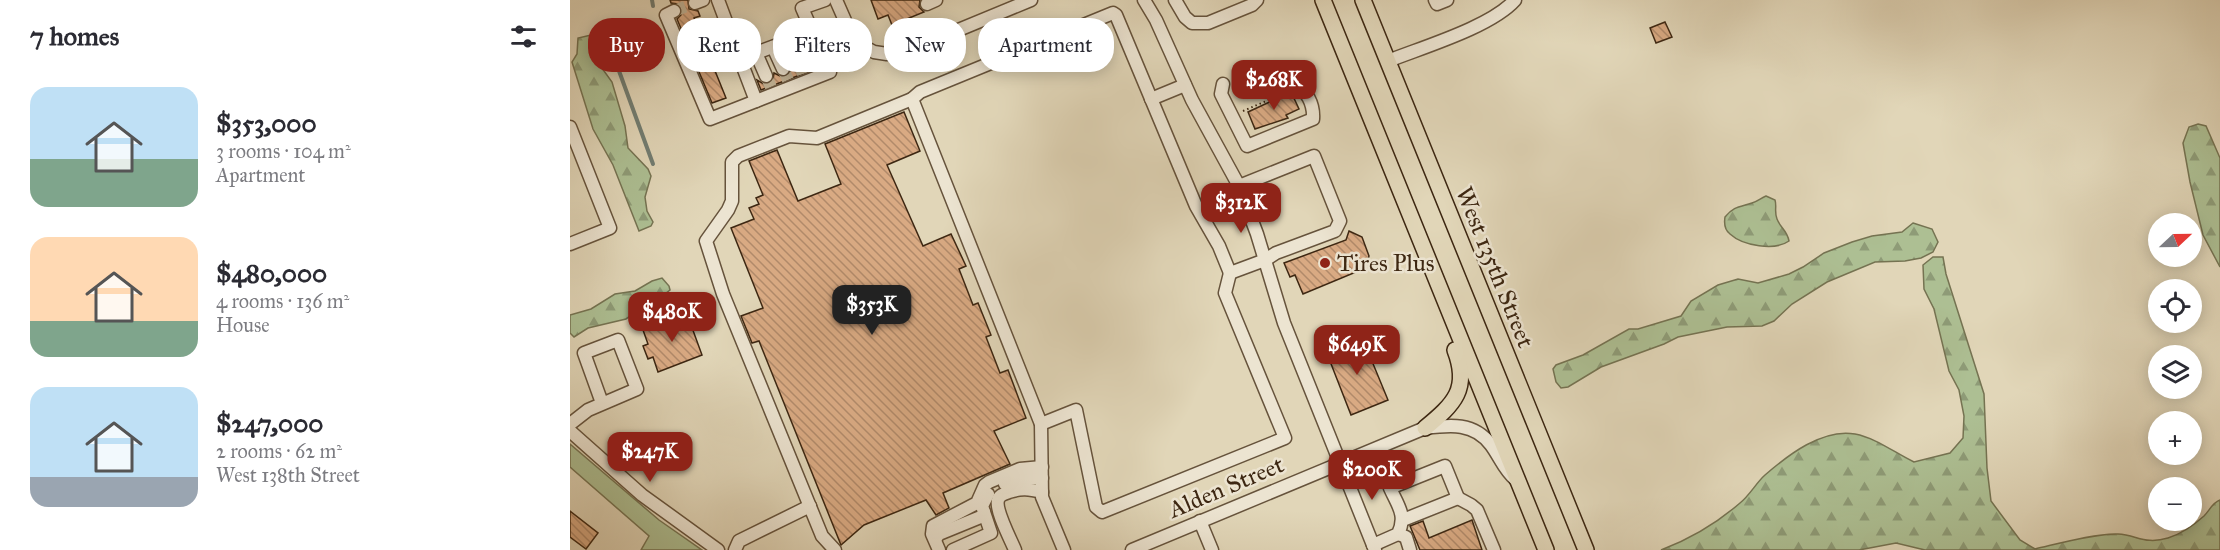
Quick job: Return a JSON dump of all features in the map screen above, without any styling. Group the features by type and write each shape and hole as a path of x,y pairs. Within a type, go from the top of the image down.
{"main road":[{"path":"1323,0 1546,550"},
{"name":"West 135th Street","path":"1363,0 1586,550"},
{"path":"1388,162 1383,171 1460,363 1462,374 1460,390 1455,398 1425,428"}],"street":[{"path":"718,0 725,18"},
{"path":"806,18 800,4 825,0"},
{"path":"836,0 850,32 861,45 874,52 887,54 910,50 1031,0"},
{"path":"1144,0 1185,85 1239,186 1284,323 1374,548 1398,534 1403,520 1390,488 1445,466 1458,498 1472,504 1478,510 1494,550"},
{"path":"1175,0 1185,18 1192,23 1208,23 1252,5 1257,0"},
{"path":"1435,0 1437,4 1447,0"},
{"path":"1388,61 1491,20 1515,0"},
{"path":"670,13 710,119 756,101 770,86 787,79 803,73 830,72"},
{"path":"835,550 822,536 723,294 706,241 732,201 732,162 738,156 789,136 817,138 912,99 921,92 1113,13 1116,15 1196,206 1219,246 1230,273 1225,293 1285,438 1102,512 1096,507 1076,410 1041,424"},
{"path":"761,51 773,47"},
{"path":"761,65 770,86"},
{"path":"745,72 756,101"},
{"path":"784,72 787,79"},
{"path":"1221,79 1247,132 1255,136 1307,114 1307,106 1299,88 1290,86"},
{"path":"1151,99 1185,85"},
{"path":"912,99 1041,424 1041,492 1064,550"},
{"path":"570,127 610,228 570,244"},
{"path":"1230,273 1335,231 1341,221 1314,156 1239,186"},
{"path":"570,424 588,410 637,389 618,340 584,353 602,403"},
{"name":"Alden Street","path":"1132,550 1425,428 1465,426 1478,432 1491,445 1507,472 1518,482"},
{"path":"570,431 642,495 718,550"},
{"path":"937,544 933,526 977,503 985,485 989,482 1020,469 1042,472"},
{"path":"937,544 945,547 988,529 986,496 993,489 1042,472"},
{"path":"1015,550 998,508 1000,495 1027,488 1041,492"},
{"path":"1403,520 1458,498"},
{"path":"735,550 739,541 810,506"},
{"path":"937,544 937,528 980,510 986,516 992,531 990,535 953,550"},
{"path":"1200,521 1212,550"},
{"path":"1398,534 1406,537 1410,550"}],"path":[{"path":"1240,112 1315,70"}],"green space":[{"path":"588,36 588,72 605,72 612,82 625,126 628,148 648,169 651,176 645,197 647,211 653,222 651,226 639,231 613,165 593,129 572,62 577,54 578,38"},
{"path":"2198,124 2206,126 2220,158 2220,267 2203,235 2202,213 2198,213 2190,182 2183,143 2189,127"},
{"path":"1766,196 1775,200 1777,219 1789,241 1776,246 1759,246 1743,242 1728,232 1725,217 1728,213 1737,207"},
{"path":"1913,223 1932,229 1938,242 1933,252 1921,258 1905,261 1875,262 1827,282 1792,304 1774,321 1762,326 1727,327 1678,337 1601,367 1568,387 1561,388 1556,382 1553,369 1556,365 1583,355 1629,329 1638,329 1681,316 1691,301 1718,285 1738,279 1758,283 1789,274 1824,253 1872,236 1902,232"},
{"path":"1933,257 1943,257 1946,274 1984,394 1987,468 1991,501 2020,540 2035,549 2109,534 2160,540 2183,531 2202,531 2202,518 2220,500 2220,550 1925,550 1896,543 1859,550 1661,550 1713,524 1744,500 1774,467 1819,439 1843,433 1855,434 1878,442 1914,462 1950,453 1963,438 1964,416 1959,390 1949,371 1934,309 1924,289 1923,265"},
{"path":"662,278 670,290 653,303 642,307 626,319 588,328 574,337 570,333 570,315 591,309 615,294 635,291"},
{"path":"570,444 659,520 702,550 641,550 649,536 570,467"}],"building":[{"path":"670,0 688,0 689,9 698,11 700,16 678,18 682,8 678,4 671,3"},
{"path":"871,0 920,0 919,7 924,12 909,18 889,18 888,15 878,19"},
{"path":"1665,22 1672,37 1656,43 1650,28"},
{"path":"699,72 715,72 726,98 712,103"},
{"path":"808,72 761,90 757,80 769,84 773,80 774,73 782,77 790,73"},
{"path":"1291,92 1299,109 1286,115 1288,118 1255,129 1248,112"},
{"path":"904,112 920,151 887,165 923,246 951,234 966,266 959,269 973,305 978,303 991,335 986,337 1000,373 1008,370 1026,418 994,431 1010,464 943,493 949,508 936,515 926,500 864,525 841,545 759,341 752,343 741,316 763,308 731,228 754,219 749,208 759,204 756,198 763,195 749,161 777,150 798,201 841,184 825,144"},
{"name":"Tires Plus","path":"1349,231 1362,237 1369,256 1367,262 1358,266 1359,269 1356,272 1303,294 1295,275 1290,277 1284,263 1346,240"},
{"path":"687,314 702,355 658,372 653,357 648,359 643,346 648,344 643,330"},
{"path":"1362,337 1388,400 1351,415 1326,351"},
{"path":"570,511 598,533 586,549 570,537"},
{"path":"1472,520 1482,550 1420,550 1410,526 1423,521 1429,538"}],"waterway":[{"path":"652,0 653,6"},
{"path":"619,72 653,164"}],"tunnel":[{"path":"674,11 695,3"},
{"path":"784,72 788,80"},
{"path":"766,76 771,87"}],"place":[{"name":"Tires Plus","path":"1325,263"}]}
